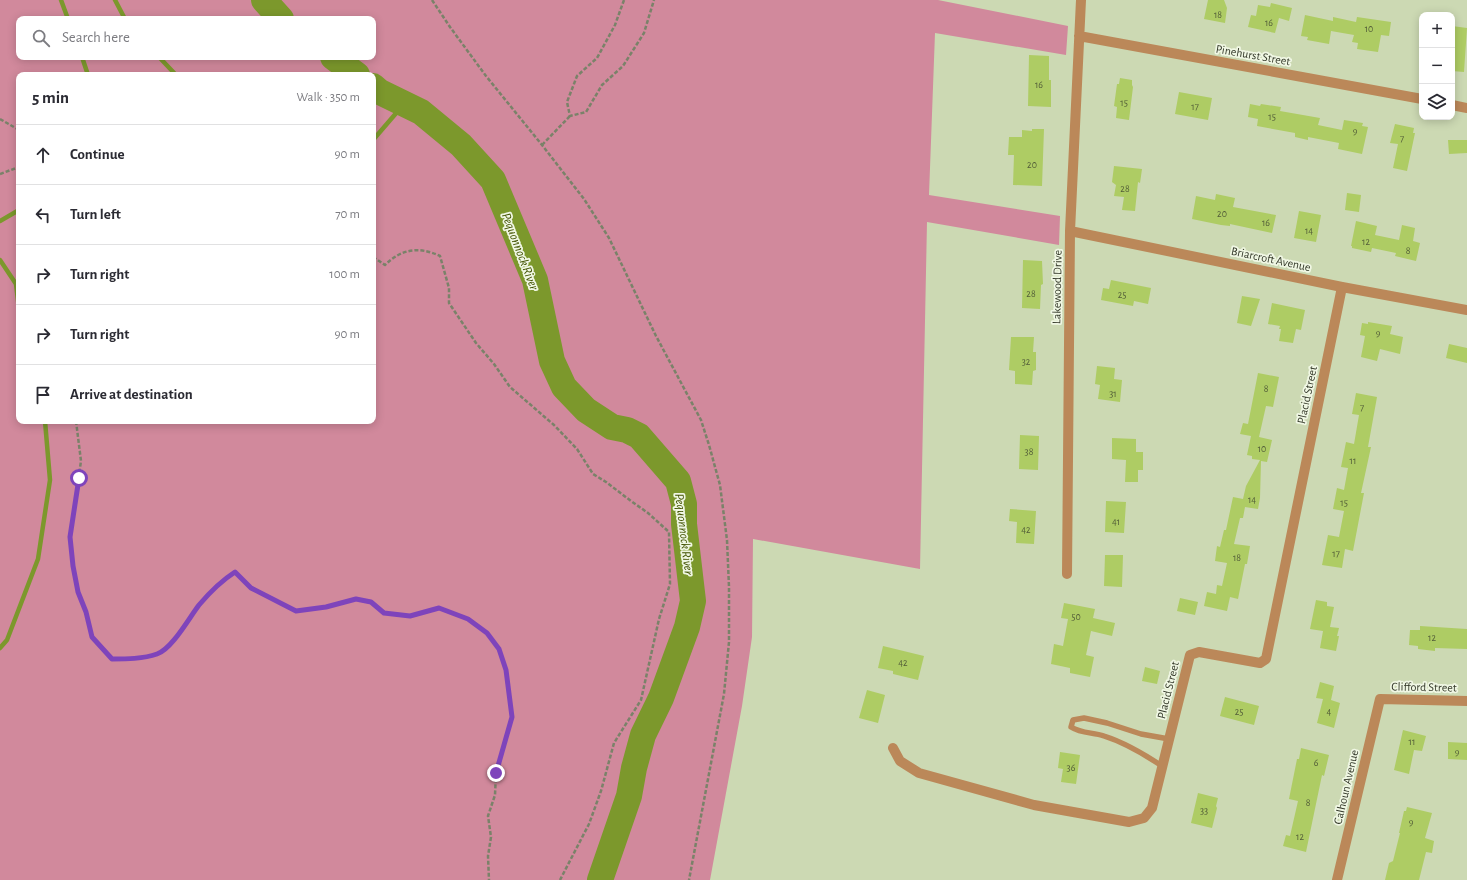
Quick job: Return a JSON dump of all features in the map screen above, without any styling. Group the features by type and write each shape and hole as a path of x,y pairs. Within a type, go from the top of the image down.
{"street":[{"name":"Lakewood Drive","path":"1067,574 1070,230 1080,0"},
{"name":"Pinehurst Street","path":"1079,36 1419,98"},
{"path":"1455,106 1467,108"},
{"name":"Briarcroft Avenue","path":"1070,230 1342,287 1467,310"},
{"name":"Placid Street","path":"893,748 900,761 919,773 1034,805 1129,822 1144,818 1152,808 1190,655 1199,652 1260,663 1266,659 1342,287"},
{"name":"Clifford Street","path":"1380,699 1467,701"},
{"name":"Calhoun Avenue","path":"1337,880 1380,699"}],"lane":[{"path":"1162,766 1130,746 1103,735 1078,731 1071,727 1073,720 1084,718 1107,723 1141,734 1169,739"}],"path":[{"path":"432,0 486,76 584,199 609,238 656,336 701,420 720,485 727,540 729,642 724,694 689,880"},
{"path":"570,116 567,102 577,76 597,58 615,25 624,0"},
{"path":"542,145 570,116 586,112 602,85 623,66 644,33 654,0"},
{"path":"0,119 16,128"},
{"path":"0,174 16,168"},
{"path":"376,259 385,265 393,257 413,250 429,251 440,256 450,288 449,303 476,343 494,364 510,387 554,425 577,449 593,474 648,513 669,532 670,584 659,619 641,700 614,743 601,791 589,824 560,880"},
{"path":"76,424 81,460 70,537 73,566 78,592 86,612 92,637 112,659 139,658 159,654 172,642 220,581 235,572 251,588 296,611 326,607 356,599 371,602 384,613 410,616 439,608 468,619 487,633 499,649 506,670 512,717 496,773 495,795 488,816 492,837 488,856 489,880"}],"shaded area":[{"path":"0,0 938,0 1068,26 1066,55 935,33 929,195 1060,216 1059,245 927,222 920,569 753,539 752,637 742,706 710,880 0,880"}],"building":[{"path":"1208,0 1224,0 1227,8 1225,23 1204,19"},
{"path":"1271,3 1292,8 1289,21 1279,18 1275,33 1248,27 1251,15 1256,16 1258,5 1270,7"},
{"path":"1305,15 1333,21 1333,17 1356,22 1357,17 1391,22 1389,36 1381,35 1378,52 1357,49 1358,43 1352,42 1354,35 1331,31 1329,44 1307,40 1308,37 1301,36"},
{"path":"1455,26 1467,28 1464,72 1455,71"},
{"path":"1029,55 1049,56 1051,107 1028,106"},
{"path":"1120,78 1132,80 1133,87 1129,120 1116,118 1117,107 1114,106 1117,84 1119,84"},
{"path":"1179,92 1212,98 1208,120 1175,114"},
{"path":"1250,104 1281,107 1280,111 1320,118 1318,125 1342,130 1344,120 1363,123 1362,126 1368,127 1362,154 1338,149 1339,143 1308,137 1308,140 1295,137 1295,133 1257,126 1258,119 1248,117"},
{"path":"1395,124 1414,128 1413,133 1415,133 1407,171 1393,168 1398,144 1390,143"},
{"path":"1032,129 1044,129 1042,186 1013,185 1014,155 1008,155 1009,137 1022,137 1022,130 1032,131"},
{"path":"1448,140 1467,140 1467,153 1449,154"},
{"path":"1114,166 1142,169 1140,183 1138,182 1135,211 1122,210 1124,197 1114,196 1116,185 1112,182"},
{"path":"1347,193 1361,195 1359,212 1345,210"},
{"path":"1216,194 1235,198 1233,207 1276,215 1272,233 1230,224 1230,226 1221,225 1192,219 1196,196 1215,200"},
{"path":"1299,211 1321,215 1316,242 1294,238"},
{"path":"1356,221 1377,226 1375,235 1399,240 1402,225 1415,228 1413,241 1420,243 1416,261 1395,256 1396,253 1372,248 1371,252 1352,248 1351,246"},
{"path":"1023,260 1042,261 1043,284 1041,285 1040,309 1022,308"},
{"path":"1111,280 1151,288 1148,304 1134,301 1133,306 1101,300 1103,288 1109,289"},
{"path":"1242,296 1260,299 1251,326 1237,323"},
{"path":"1272,303 1305,310 1301,330 1296,329 1293,343 1279,341 1280,326 1268,324"},
{"path":"1368,322 1392,326 1390,334 1403,337 1400,354 1380,349 1377,361 1361,357 1365,336 1360,335 1362,323 1368,324"},
{"path":"1011,337 1034,337 1033,352 1036,352 1036,370 1033,371 1032,385 1015,384 1015,371 1009,370"},
{"path":"1449,344 1467,348 1467,363 1446,358"},
{"path":"1097,366 1115,368 1114,379 1122,380 1120,402 1098,399 1100,385 1095,384"},
{"path":"1258,373 1279,377 1273,407 1266,406 1259,437 1272,440 1267,462 1261,461 1260,498 1258,509 1245,507 1243,518 1240,518 1234,544 1250,546 1238,599 1230,597 1227,611 1204,606 1207,592 1216,594 1217,585 1222,586 1227,563 1215,561 1217,546 1220,547 1224,530 1226,530 1233,497 1243,499 1246,486 1260,460 1252,459 1252,456 1247,455 1251,436 1240,434 1243,423 1248,424"},
{"path":"1356,393 1377,397 1368,447 1371,447 1361,493 1364,493 1353,551 1345,549 1342,568 1322,565 1328,535 1339,537 1344,511 1333,509 1337,488 1344,490 1348,468 1341,467 1346,442 1354,444 1359,415 1352,414"},
{"path":"1020,435 1039,436 1038,470 1019,469"},
{"path":"1112,438 1136,439 1136,452 1143,452 1143,470 1138,470 1138,482 1125,482 1126,460 1112,459"},
{"path":"1106,501 1126,502 1124,533 1105,532"},
{"path":"1010,509 1036,511 1034,544 1016,543 1017,522 1009,521"},
{"path":"1105,555 1123,555 1122,587 1104,586"},
{"path":"1180,598 1198,602 1195,615 1177,611"},
{"path":"1316,600 1327,602 1327,606 1334,607 1330,627 1339,628 1336,651 1320,648 1323,631 1310,629"},
{"path":"1064,603 1095,609 1093,618 1115,623 1112,636 1091,631 1086,655 1094,657 1090,677 1070,673 1070,668 1051,664 1054,644 1063,646 1068,619 1061,618"},
{"path":"1420,626 1467,629 1467,649 1435,648 1435,651 1418,649 1418,646 1409,645 1410,630 1420,630"},
{"path":"883,646 924,656 918,680 893,674 893,671 878,668"},
{"path":"1145,667 1160,671 1157,684 1142,681"},
{"path":"1320,682 1334,686 1331,700 1340,703 1334,728 1317,723 1323,699 1316,698"},
{"path":"867,690 885,695 878,723 859,718"},
{"path":"1225,697 1259,706 1254,725 1220,716"},
{"path":"1403,730 1426,736 1422,751 1414,750 1409,774 1394,770"},
{"path":"1448,742 1467,743 1467,760 1448,759"},
{"path":"1301,748 1329,755 1324,776 1322,775 1306,852 1283,846 1286,835 1290,836 1298,801 1289,799 1297,759 1299,759"},
{"path":"1060,752 1080,755 1076,784 1061,782 1063,769 1058,768"},
{"path":"1198,793 1218,798 1212,828 1191,823"},
{"path":"1407,807 1432,813 1425,838 1434,841 1432,853 1426,852 1419,880 1385,880 1389,863 1393,861 1404,811 1406,811"}],"waterway":[{"path":"61,0 67,16"},
{"path":"115,0 123,16"},
{"name":"Pequonnock River","path":"264,0 278,16"},
{"path":"83,60 87,72"},
{"path":"162,60 173,72"},
{"name":"Pequonnock River","path":"337,60 353,72"},
{"name":"Pequonnock River","path":"376,89 421,112 461,145 493,180 535,280 552,361 564,387 586,410 612,427 627,430 639,436 678,481 684,504 684,524 693,601 687,627 661,698 643,735 634,768 629,796 600,880"},
{"path":"376,137 404,104"},
{"path":"0,221 16,212"},
{"path":"0,260 16,284"},
{"path":"0,648 7,640 38,559 50,480 45,424"}],"route":[{"path":"79,478 70,537 73,566 78,592 86,612 92,637 112,659 139,658 159,654 172,642 220,581 235,572 251,588 296,611 326,607 356,599 371,602 384,613 410,616 439,608 468,619 487,633 499,649 506,670 512,717 496,773"}]}
